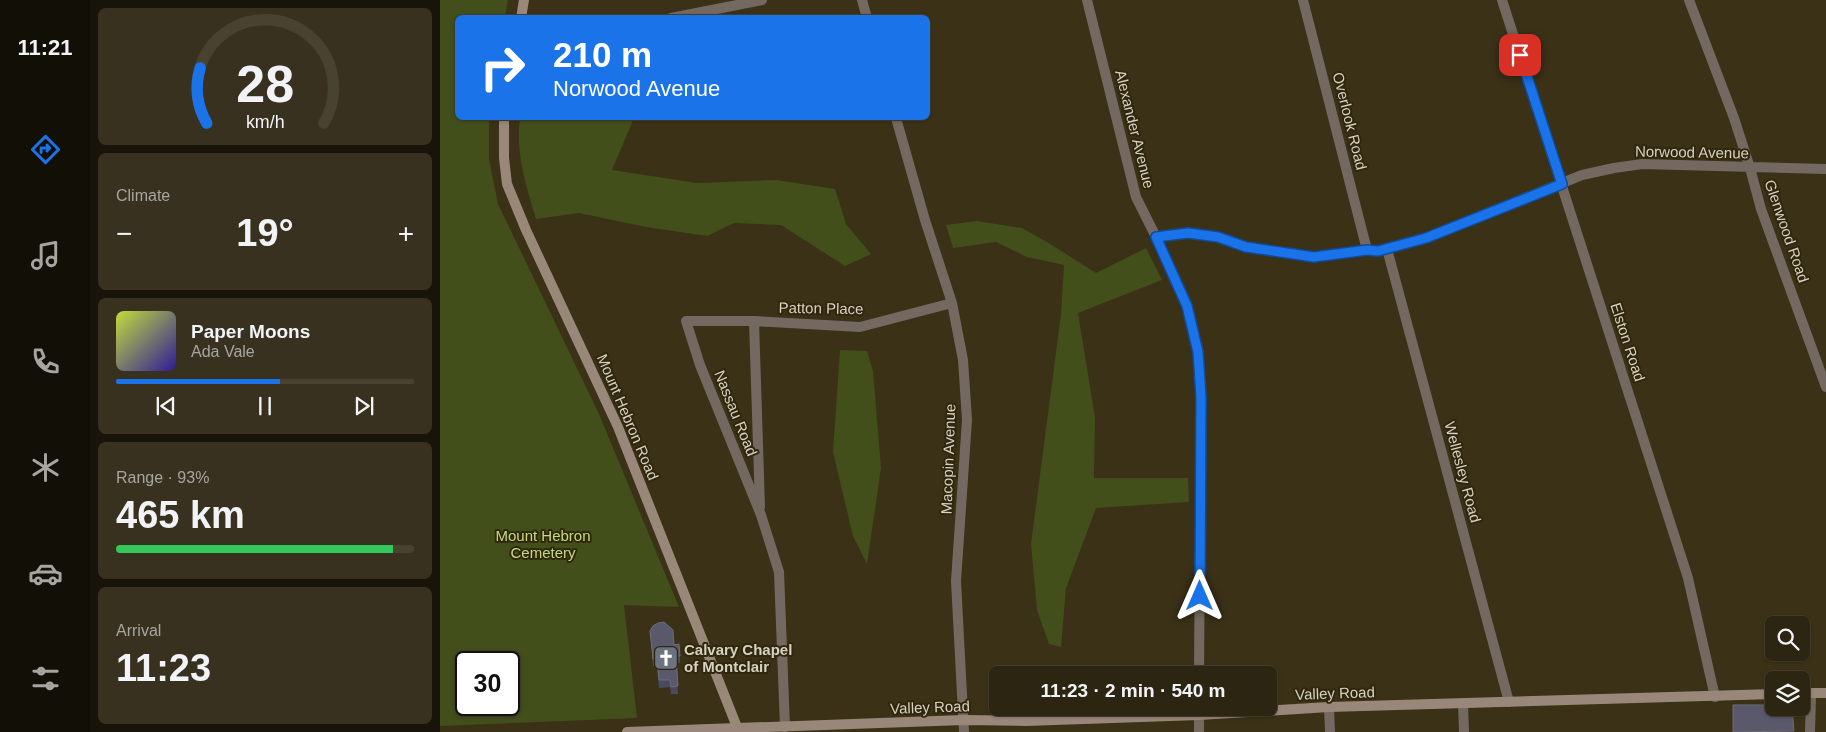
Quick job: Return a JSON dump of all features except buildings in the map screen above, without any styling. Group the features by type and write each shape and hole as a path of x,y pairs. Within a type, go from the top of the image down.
{"main road":[{"path":"522,15 524,0"},
{"name":"Mount Hebron Road","path":"504,120 504,158 507,184 526,230 618,427 737,727"},
{"path":"1810,693 1826,692"},
{"name":"Valley Road","path":"1277,709 1765,694"},
{"name":"Valley Road","path":"627,732 964,720 1026,721 1112,716"}],"street":[{"path":"686,15 762,0"},
{"path":"862,0 866,15"},
{"name":"Alexander Avenue","path":"1087,0 1136,197 1187,306 1198,352 1201,397 1199,666"},
{"name":"Overlook Road","path":"1303,0 1367,250"},
{"name":"Elston Road","path":"1502,0 1688,578 1714,697"},
{"name":"Glenwood Road","path":"1689,0 1734,118 1761,209 1826,386"},
{"name":"Macopin Avenue","path":"897,120 925,220 952,303 963,360 968,420 956,580 964,732"},
{"name":"Norwood Avenue","path":"1156,237 1188,233 1210,236 1246,247 1314,257 1387,249 1426,238 1582,175 1614,168 1642,164 1826,169"},
{"name":"Wellesley Road","path":"1387,249 1509,702"},
{"name":"Patton Place","path":"686,321 754,321 860,327 952,303"},
{"name":"Nassau Road","path":"686,321 700,365 761,515 779,572 785,726"},
{"name":"Nassau Road","path":"754,321 761,515"},
{"path":"1462,704 1464,732"},
{"path":"1329,708 1330,732"},
{"path":"1199,716 1199,732"},
{"path":"1808,716 1810,732"}],"green space":[{"name":"Mount Hebron Cemetery","path":"440,0 508,0 505,15 455,15 455,120 489,120 489,159 498,204 599,414 679,607 624,605 637,718 440,726"},
{"path":"520,120 633,120 612,170 697,183 776,180 835,189 846,224 871,254 845,266 781,225 734,223 707,236 646,227 579,213 536,219 520,156"},
{"path":"977,221 1022,228 1096,273 1146,248 1162,280 1078,313 1095,417 1094,478 1188,478 1189,502 1096,508 1066,588 1061,647 1049,644 1037,610 1031,544 1061,314 1064,265 1027,257 996,242 953,248 946,225"},
{"path":"840,350 867,351 873,371 881,468 867,564 853,536 833,452"}],"place":[{"name":"Calvary Chapel of Montclair","path":"666,658"}],"route":[{"path":"1200,596 1201,397 1198,352 1187,306 1156,237 1188,233 1218,237 1246,247 1314,257 1367,250 1378,251 1426,238 1562,184 1520,55"}]}
